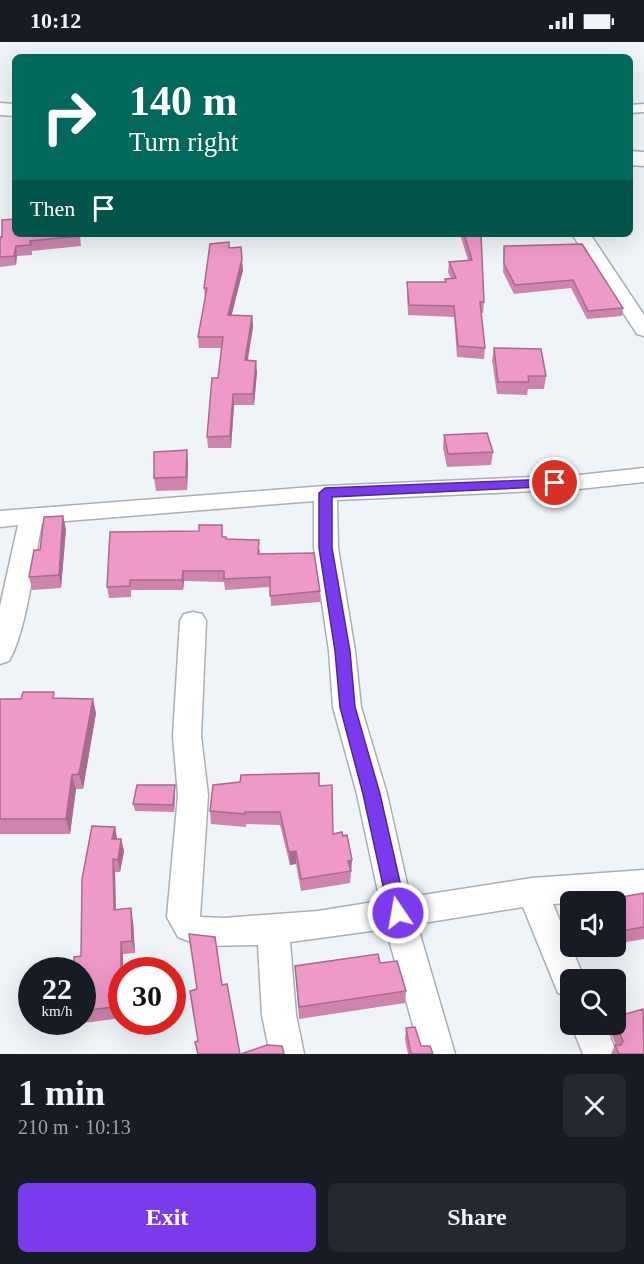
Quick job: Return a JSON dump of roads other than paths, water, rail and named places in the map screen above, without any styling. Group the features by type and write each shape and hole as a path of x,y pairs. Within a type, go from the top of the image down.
{"street":[{"path":"583,237 644,330"},
{"path":"0,519 325,493 579,482 644,475"},
{"path":"325,493 326,548 342,651 347,707 372,794 398,913 438,1054"},
{"path":"0,654 10,619 30,518"},
{"path":"193,621 187,736 193,795 183,917 189,927 201,932 224,933 318,925 532,892 643,886"},
{"path":"532,892 565,969"},
{"path":"273,929 279,1016 287,1054"},
{"path":"592,1035 600,1054"}]}
